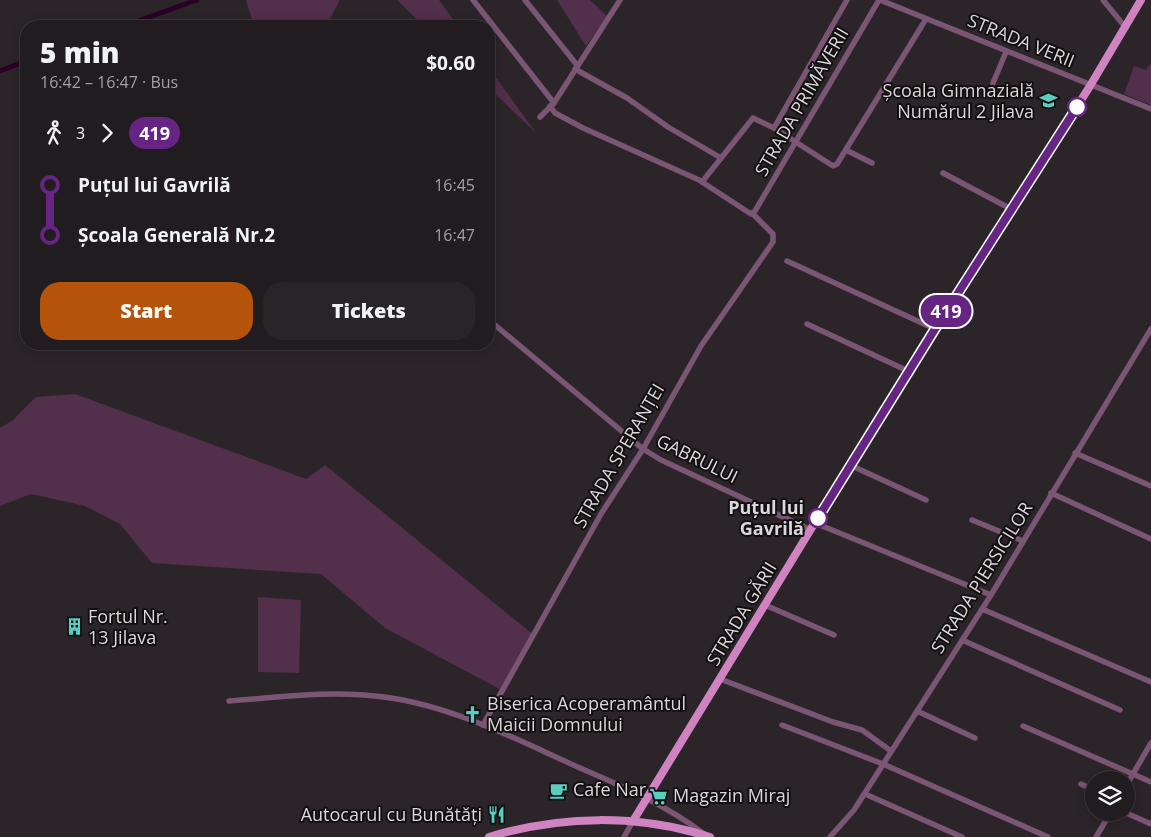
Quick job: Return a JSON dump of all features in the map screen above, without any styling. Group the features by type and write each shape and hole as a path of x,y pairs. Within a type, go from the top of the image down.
{"main road":[{"name":"STRADA GĂRII","path":"633,821 908,371 1090,86 1141,0"},
{"path":"489,837 524,828 560,822 601,820 633,821 668,826 708,837"}],"street":[{"name":"STRADA SPERANȚEI","path":"473,0 488,20"},
{"path":"525,0 576,67 627,98 668,127 721,158"},
{"path":"540,117 552,104 620,0"},
{"path":"774,128 847,0"},
{"name":"STRADA VERII","path":"880,0 1151,109"},
{"name":"STRADA PRIMĂVERII","path":"750,214 796,142 880,0"},
{"path":"1103,0 1126,28"},
{"path":"702,182 753,118 774,128 833,166 837,164 926,19"},
{"name":"STRADA SPERANȚEI","path":"483,725 601,514 643,449 701,346 773,242 773,234 720,192 555,114 552,104 495,29"},
{"path":"993,83 1006,52"},
{"path":"846,150 872,163"},
{"path":"943,172 1011,209"},
{"path":"787,261 935,329"},
{"path":"807,324 908,371"},
{"name":"GABRULUI","path":"495,325 643,449 661,460 813,526 991,595"},
{"name":"STRADA PIERSICILOR","path":"830,837 848,818 864,794 991,595 1151,329"},
{"path":"1144,341 1151,344"},
{"path":"1075,453 1151,486"},
{"path":"850,465 926,500"},
{"path":"1051,494 1151,539"},
{"path":"972,520 1023,541"},
{"path":"765,605 834,635"},
{"path":"982,609 1151,682"},
{"path":"962,640 1120,710"},
{"path":"720,679 833,722 862,730 891,750"},
{"path":"229,700 310,694 377,696 418,704 483,725 647,800 690,823 708,837"},
{"path":"917,711 975,738"},
{"path":"782,725 883,764 1048,837"},
{"path":"1023,726 1126,771"},
{"path":"1135,771 1151,743"},
{"path":"1135,775 1151,782"},
{"path":"1081,784 1085,786"},
{"path":"864,794 962,837"},
{"path":"1135,817 1151,824"},
{"name":"STRADA GĂRII","path":"624,837 633,821"},
{"path":"1096,837 1106,821"}],"shaded area":[{"path":"246,0 340,0 329,20 252,20"},
{"path":"397,0 439,0 454,20 418,20"},
{"path":"557,0 590,0 607,16 586,46"},
{"path":"1151,63 1151,105 1124,94 1134,66 1146,70"},
{"path":"495,76 536,133 495,94"},
{"path":"75,394 306,479 325,465 535,636 505,692 385,628 321,574 152,563 120,524 85,506 31,494 0,506 0,428 13,420 36,397"},
{"path":"258,597 301,600 299,673 258,672"}],"waterway":[{"path":"141,20 197,0"},
{"path":"0,71 20,63"}],"bus line":[{"name":"419","path":"818,518 935,329 1077,107"}],"place":[{"name":"Școala Gimnazială Numărul 2 Jilava","path":"1048,101"},
{"name":"Puțul lui Gavrilă","path":"818,518"},
{"name":"Fortul Nr. 13 Jilava","path":"74,627"},
{"name":"Biserica Acoperamântul Maicii Domnului","path":"473,714"},
{"name":"Cafe Nar","path":"559,790"},
{"name":"Magazin Miraj","path":"659,796"},
{"name":"Autocarul cu Bunătăți","path":"496,815"}]}
